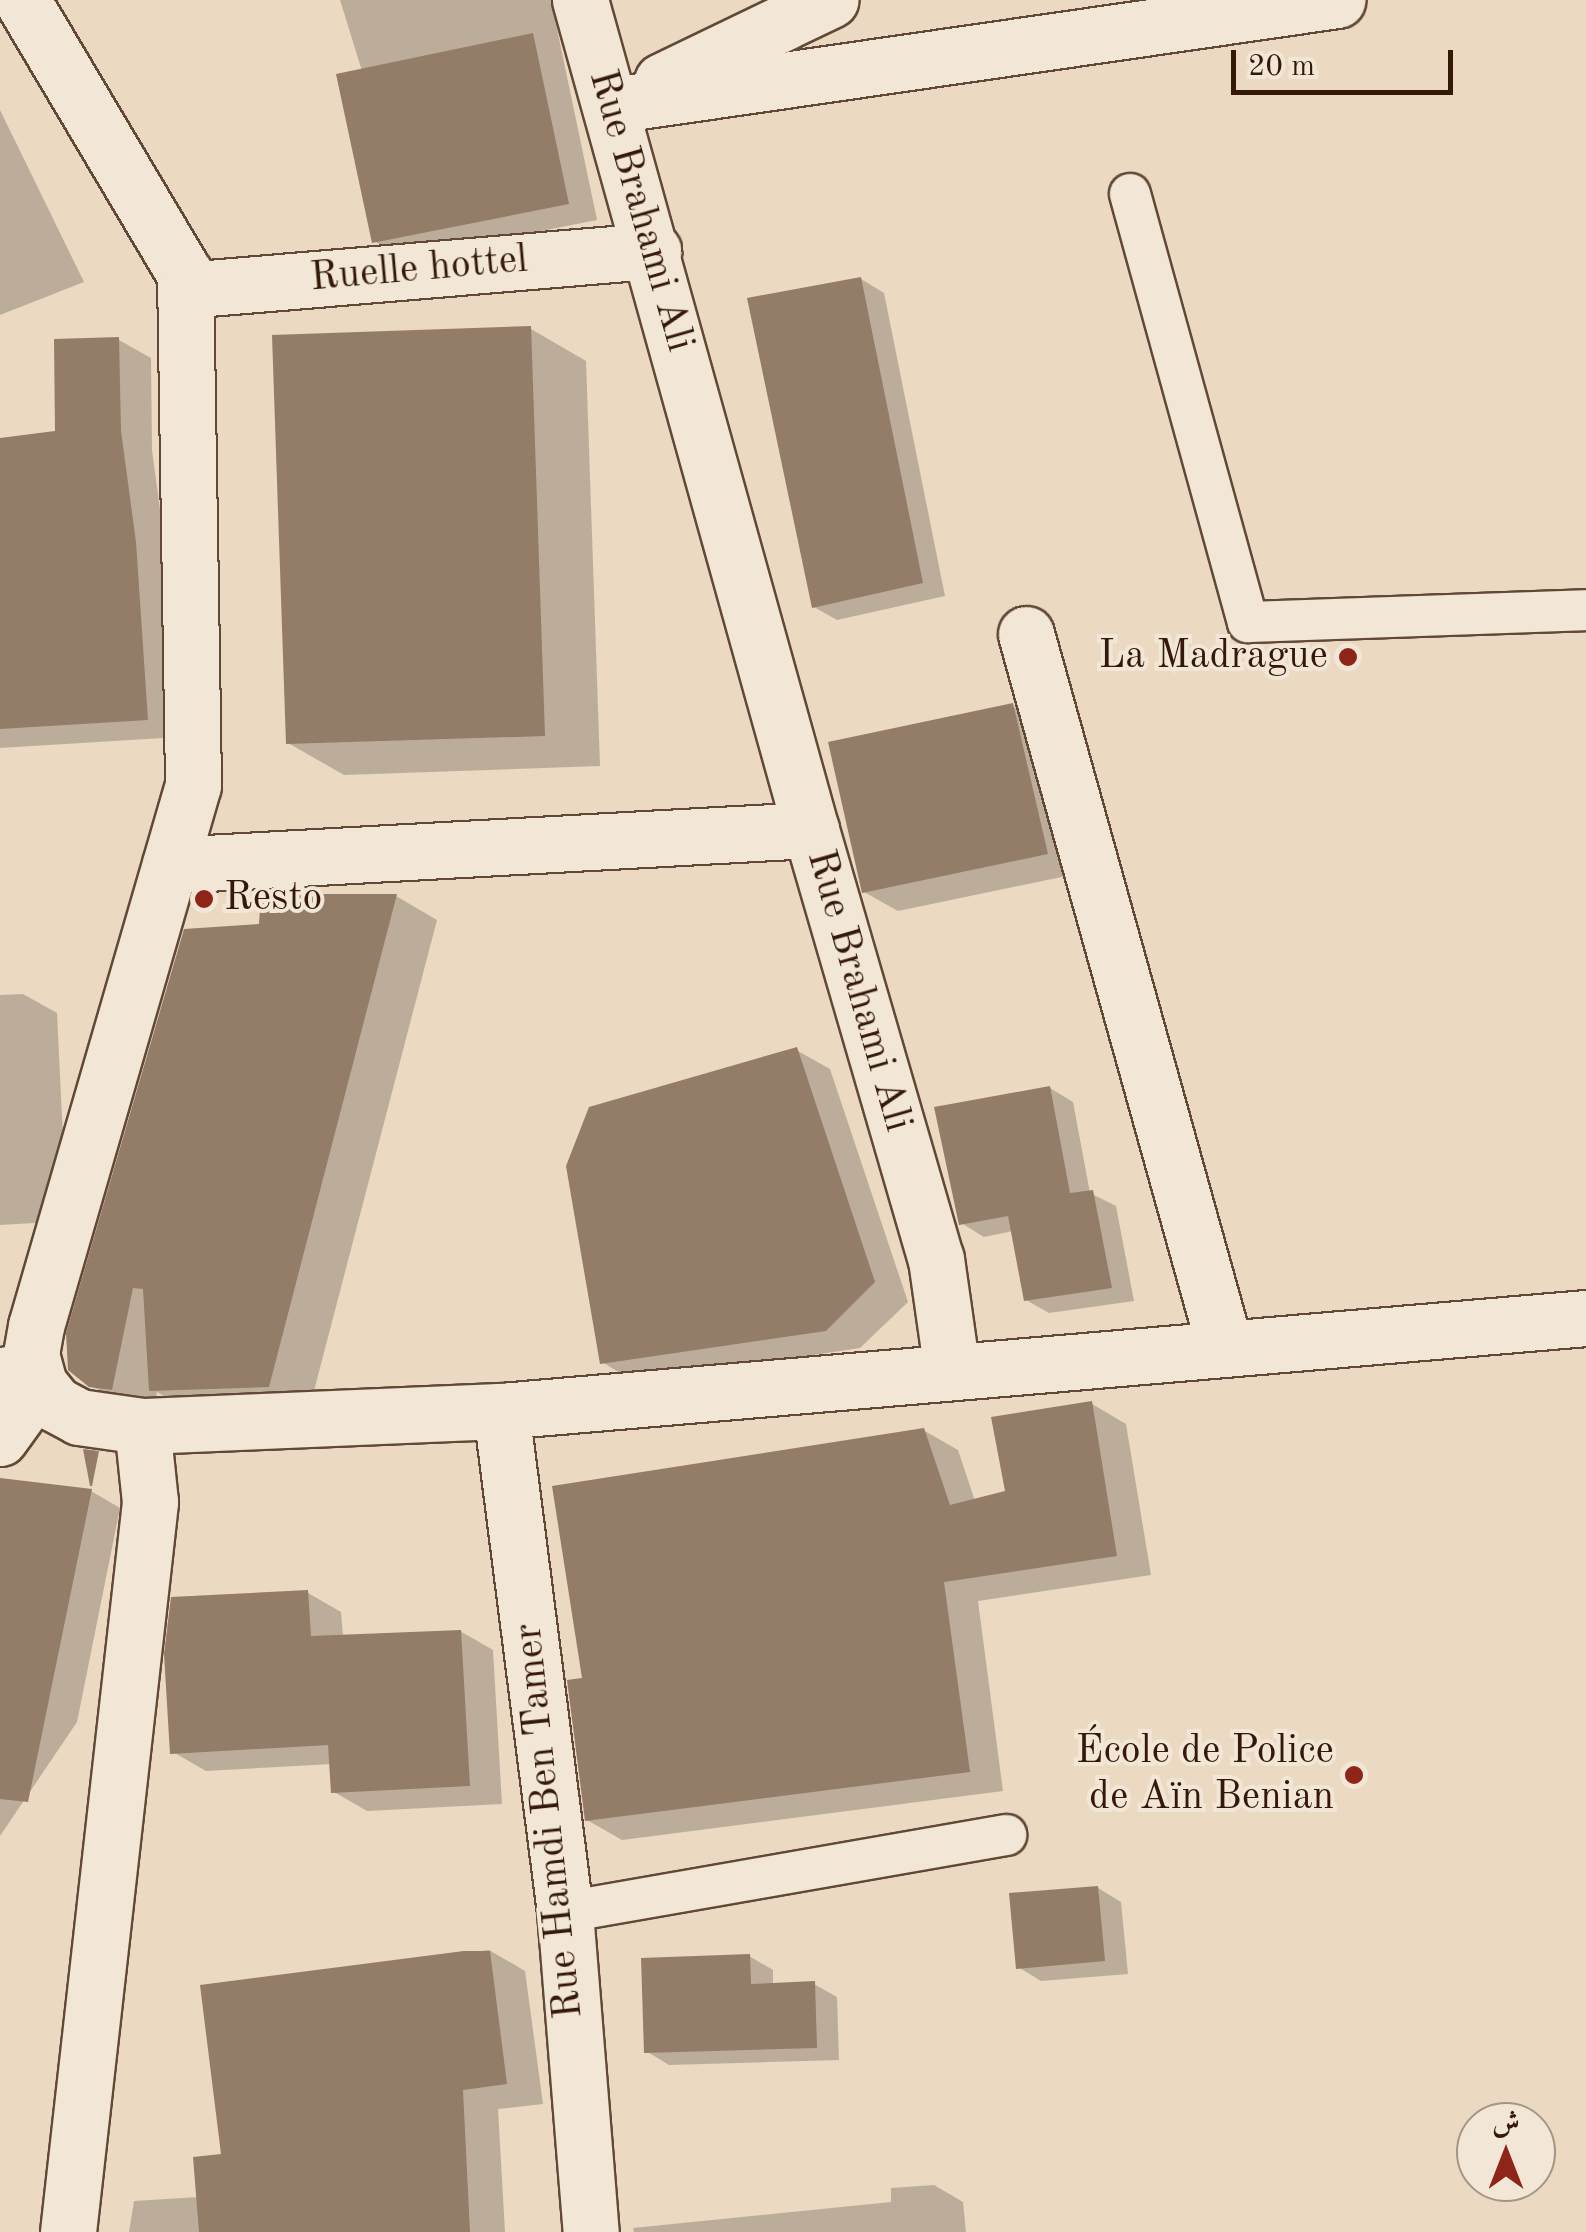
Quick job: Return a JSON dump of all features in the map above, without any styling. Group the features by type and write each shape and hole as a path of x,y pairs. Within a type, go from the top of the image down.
{"street":[{"path":"0,1438 31,1354 193,785 185,274 22,0"},
{"name":"Rue Brahami Ali","path":"580,0 811,830 936,1259 952,1371"},
{"path":"612,105 830,0"},
{"path":"612,105 1337,0"},
{"name":"Ruelle hottel","path":"185,290 652,251"},
{"path":"1026,634 1224,1348"},
{"path":"170,866 811,830"},
{"path":"19,1378 78,1417 142,1426 501,1411 1586,1318"},
{"name":"Rue Hamdi Ben Tamer","path":"501,1411 565,1912 590,2232"},
{"path":"68,2232 150,1502 142,1426"}],"lane":[{"path":"1130,194 1248,622 1586,610"},
{"path":"565,1912 1006,1835"}],"building":[{"path":"533,33 569,204 372,243 336,74"},
{"path":"861,277 923,583 812,608 747,298"},
{"path":"531,326 545,736 286,744 272,335"},
{"path":"119,337 121,431 136,542 148,720 0,729 0,438 55,431 54,339"},
{"path":"1013,703 1048,854 862,893 828,742"},
{"path":"261,894 397,894 269,1387 149,1391 143,1289 133,1288 112,1390 89,1387 68,1370 66,1333 184,929 259,924"},
{"path":"797,1047 875,1282 826,1331 600,1364 566,1166 589,1107"},
{"path":"1050,1086 1070,1193 1093,1190 1112,1288 1024,1301 1008,1216 959,1225 934,1107"},
{"path":"1092,1401 1117,1556 944,1582 970,1772 585,1821 567,1680 582,1678 552,1486 924,1428 950,1505 1005,1491 991,1417"},
{"path":"83,1449 99,1451 92,1486 90,1486"},
{"path":"0,1478 92,1489 28,1802 0,1799"},
{"path":"308,1590 311,1636 461,1630 470,1786 331,1793 328,1745 170,1754 164,1654 171,1597"},
{"path":"1098,1886 1105,1961 1016,1969 1009,1893"},
{"path":"464,1951 490,1951 507,2084 463,2090 470,2232 199,2232 193,2157 221,2154 200,1985"},
{"path":"750,1954 751,1984 815,1981 817,2048 644,2053 641,1958"}],"place":[{"name":"La Madrague","path":"1348,657"},
{"name":"Resto","path":"204,899"},
{"name":"École de Police de Aïn Benian","path":"1354,1775"}]}
